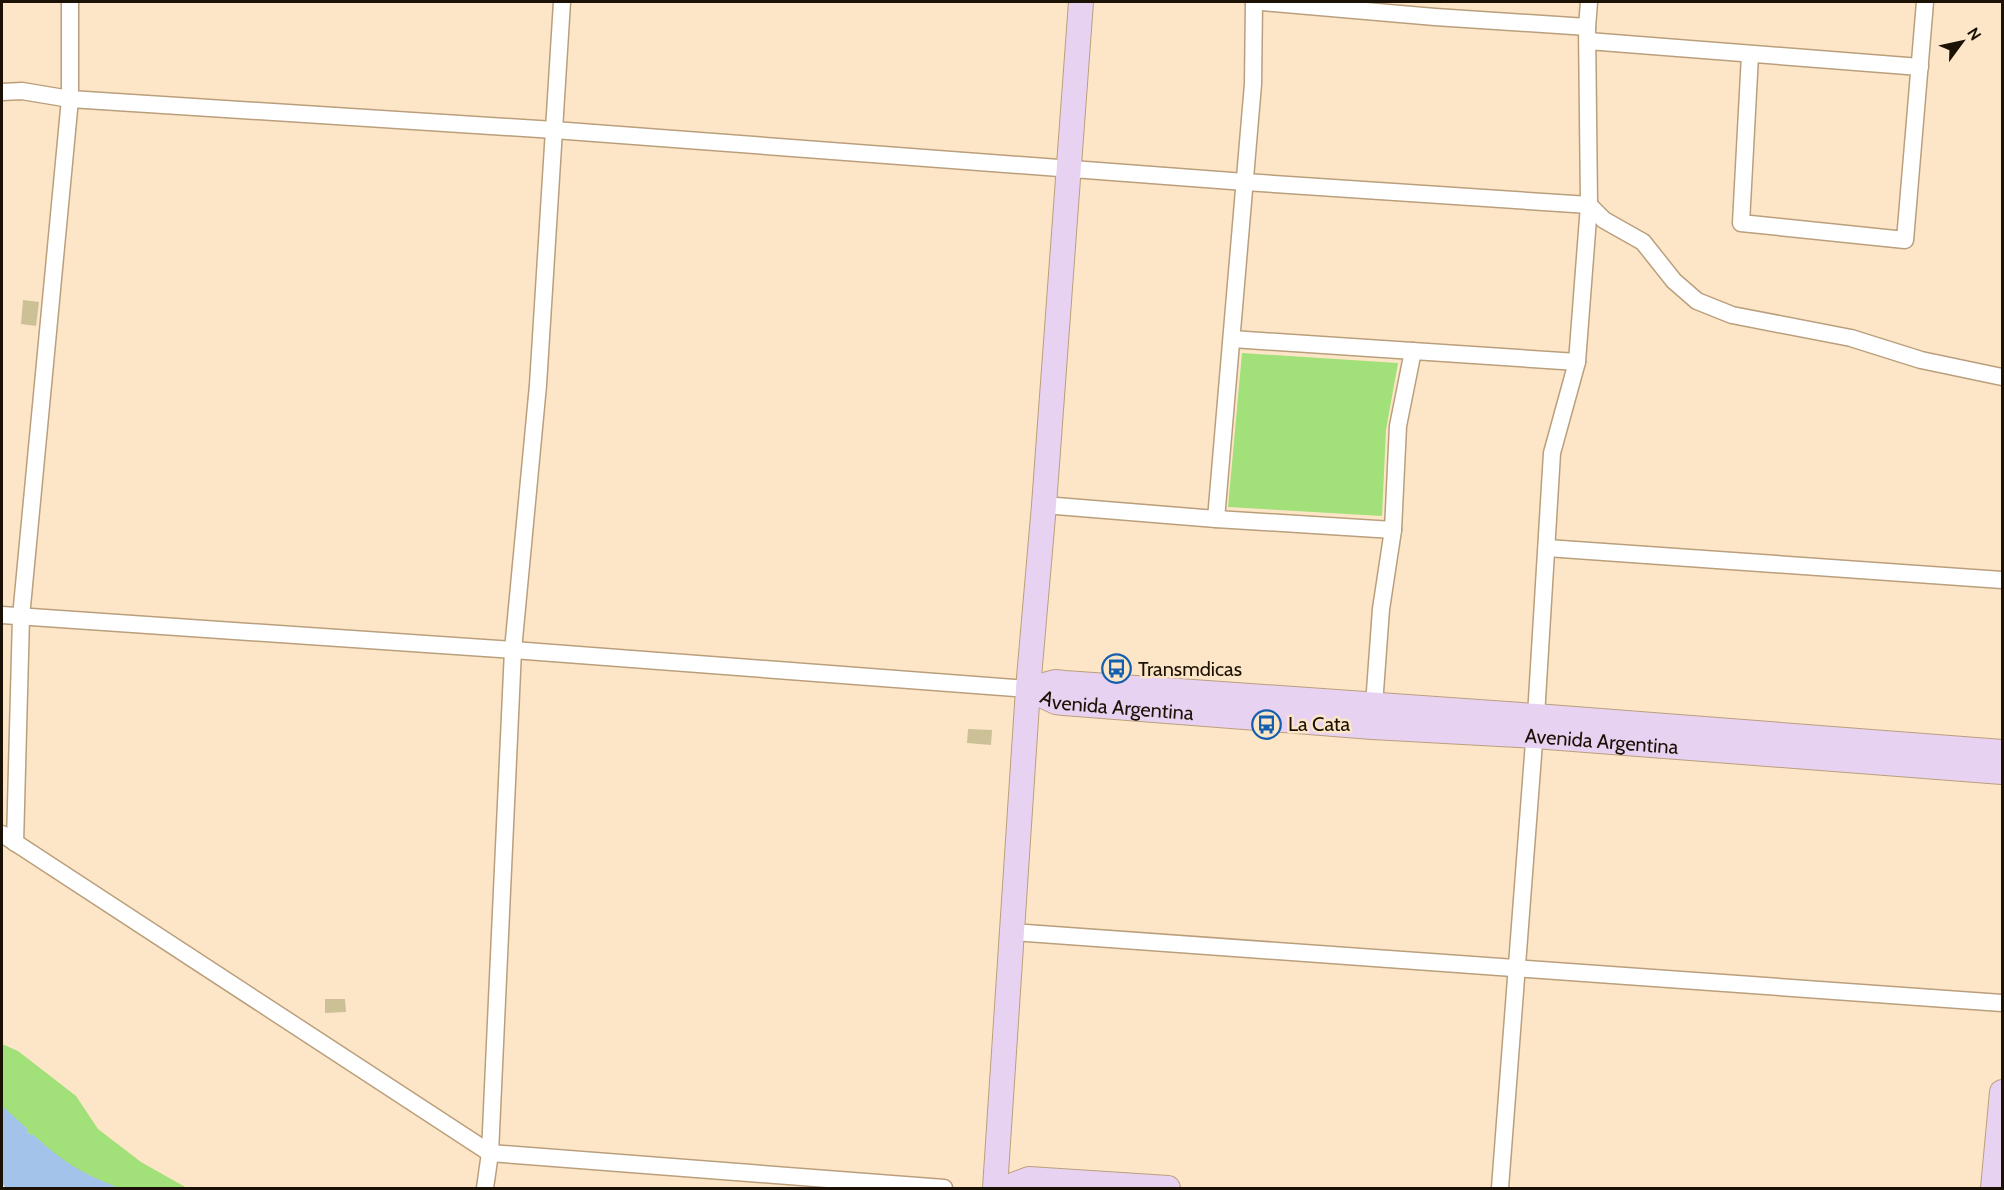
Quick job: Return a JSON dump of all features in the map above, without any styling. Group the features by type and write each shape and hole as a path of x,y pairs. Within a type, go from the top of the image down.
{"main road":[{"path":"995,1188 1028,689 1081,2"},
{"name":"Avenida Argentina","path":"1028,689 1055,682 1374,705 1535,726 2002,772"},
{"name":"Avenida Argentina","path":"1028,689 1056,702 1064,703 1361,726 1535,726 2002,752"},
{"path":"1993,1188 2002,1092"},
{"path":"1005,1188 1029,1179 1165,1188"}],"street":[{"path":"70,2 70,99 21,617 8,838 490,1153 944,1188"},
{"path":"485,1188 490,1153 513,650 538,385 562,2"},
{"path":"1216,519 1253,84 1254,2"},
{"path":"1262,2 1434,9 1588,34 1750,55 1920,67"},
{"path":"1500,1188 1518,969 1552,453 1577,362 1589,205 1589,2"},
{"path":"1750,55 1741,223 1905,240 1924,2"},
{"path":"2,92 22,91 70,99 554,130 1245,182 1589,205 1605,220 1643,242 1674,281 1697,301 1732,315 1851,338 1921,360 2002,377"},
{"path":"1232,339 1577,362"},
{"path":"1374,705 1381,609 1393,530 1398,426 1413,351"},
{"path":"1044,505 1393,530"},
{"path":"1547,548 2002,580"},
{"path":"2,615 513,650 1028,689"},
{"path":"1012,932 2002,1003"}],"green space":[{"path":"1242,353 1398,363 1386,430 1382,516 1228,507"},
{"path":"2,1044 18,1051 76,1096 98,1129 141,1162 187,1188 113,1188 74,1171 58,1160 2,1109"}],"water":[{"path":"2,1109 58,1160 74,1171 113,1188 6,1188 2,1183"}],"building":[{"path":"23,300 39,302 36,326 21,324"},
{"path":"968,729 992,730 991,745 967,743"},
{"path":"325,999 345,999 346,1012 325,1013"}],"waterway":[{"path":"2,1109 25,1130"},
{"path":"32,1137 70,1167 113,1188"}],"place":[{"name":"Transmdicas","path":"1117,669"},
{"name":"La Cata","path":"1267,724"}]}
